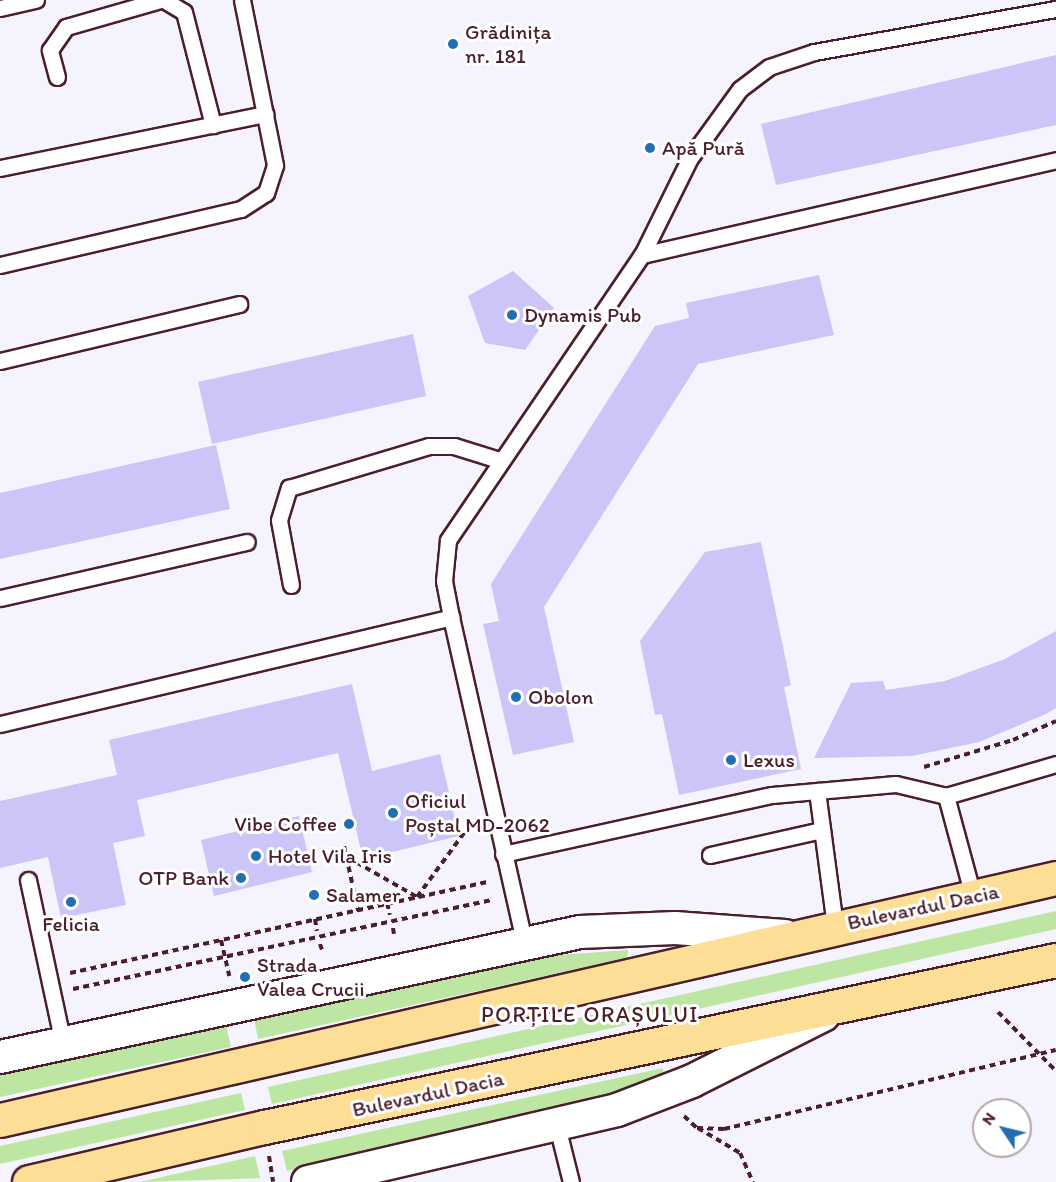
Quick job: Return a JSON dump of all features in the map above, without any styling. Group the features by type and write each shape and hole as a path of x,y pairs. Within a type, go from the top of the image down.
{"main road":[{"name":"Bulevardul Dacia","path":"0,1120 488,1011 789,936 1056,878"},
{"name":"Bulevardul Dacia","path":"29,1182 264,1127 829,1011 1056,960"}],"street":[{"name":"Bulevardul Dacia","path":"0,1057 524,941 580,932 675,928 789,936"},
{"name":"Bulevardul Dacia","path":"308,1182 557,1126 617,1110 692,1081 829,1011"}],"lane":[{"path":"0,8 36,0"},
{"path":"57,77 50,50 66,27 162,0 184,12 213,125"},
{"path":"0,265 255,203 272,182 275,165 242,0"},
{"path":"524,941 444,581 448,540 499,460 642,255 690,158 715,119 740,89 769,67 814,52 1056,9"},
{"path":"0,168 266,114"},
{"path":"642,255 1056,160"},
{"path":"0,361 239,304"},
{"path":"291,585 279,520 289,488 429,446 454,446 499,460"},
{"path":"0,598 247,542"},
{"path":"0,724 451,617"},
{"path":"503,854 772,795 896,784 946,796 1056,764"},
{"path":"817,791 835,926"},
{"path":"946,796 973,896"},
{"path":"710,855 822,830"},
{"path":"28,880 63,1043"},
{"path":"557,1126 572,1182"}],"path":[{"path":"896,784 922,767 1013,740 1056,721"},
{"path":"417,897 472,822"},
{"path":"344,846 358,910"},
{"path":"347,857 417,897"},
{"path":"49,977 509,877"},
{"path":"52,993 513,895"},
{"path":"387,903 390,915"},
{"path":"315,919 317,931"},
{"path":"393,928 394,934"},
{"path":"320,944 322,950"},
{"path":"999,1012 1056,1071"},
{"path":"698,1128 724,1129 1056,1050"},
{"path":"676,1109 698,1128 740,1153 753,1182"}],"green space":[{"path":"1056,911 1056,929 272,1104 268,1087"},
{"path":"628,950 627,958 258,1039 254,1018 531,957"},
{"path":"226,1025 231,1047 0,1097 0,1075"},
{"path":"663,1068 664,1075 563,1110 287,1171 282,1151"},
{"path":"241,1093 245,1110 0,1164 0,1146"},
{"path":"255,1156 260,1178 140,1182"}],"building":[{"path":"1056,55 1056,125 776,185 761,124"},
{"path":"513,271 554,308 525,350 485,343 468,296"},
{"path":"819,275 834,335 698,364 544,607 574,742 513,755 483,624 499,621 491,584 655,326 689,318 686,303"},
{"path":"413,334 426,396 212,444 198,382"},
{"path":"216,445 230,509 0,559 0,493"},
{"path":"761,542 791,685 784,687 801,769 679,795 662,714 655,715 640,641 705,552"},
{"path":"1056,631 1056,708 1046,714 979,742 912,756 814,758 851,683 883,681 886,690 945,681 1005,659"},
{"path":"352,684 372,771 440,754 459,836 363,859 338,753 137,800 145,836 113,843 126,905 61,918 48,857 0,868 0,801 117,775 109,740"},
{"name":"Hotel Vila Iris","path":"299,816 312,872 214,896 201,840"}],"place":[{"name":"Grădinița nr. 181","path":"453,44"},
{"name":"Apă Pură","path":"650,148"},
{"name":"Dynamis Pub","path":"512,315"},
{"name":"Obolon","path":"516,697"},
{"name":"Lexus","path":"731,760"},
{"name":"Oficiul Poștal MD-2062","path":"393,813"},
{"name":"Vibe Coffee","path":"349,824"},
{"name":"Hotel Vila Iris","path":"256,856"},
{"name":"OTP Bank","path":"241,878"},
{"name":"Salamer","path":"314,895"},
{"name":"Felicia","path":"71,902"},
{"name":"Strada Valea Crucii","path":"245,977"}],"district":[{"name":"PORȚILE ORAȘULUI","path":"590,1015"}]}
